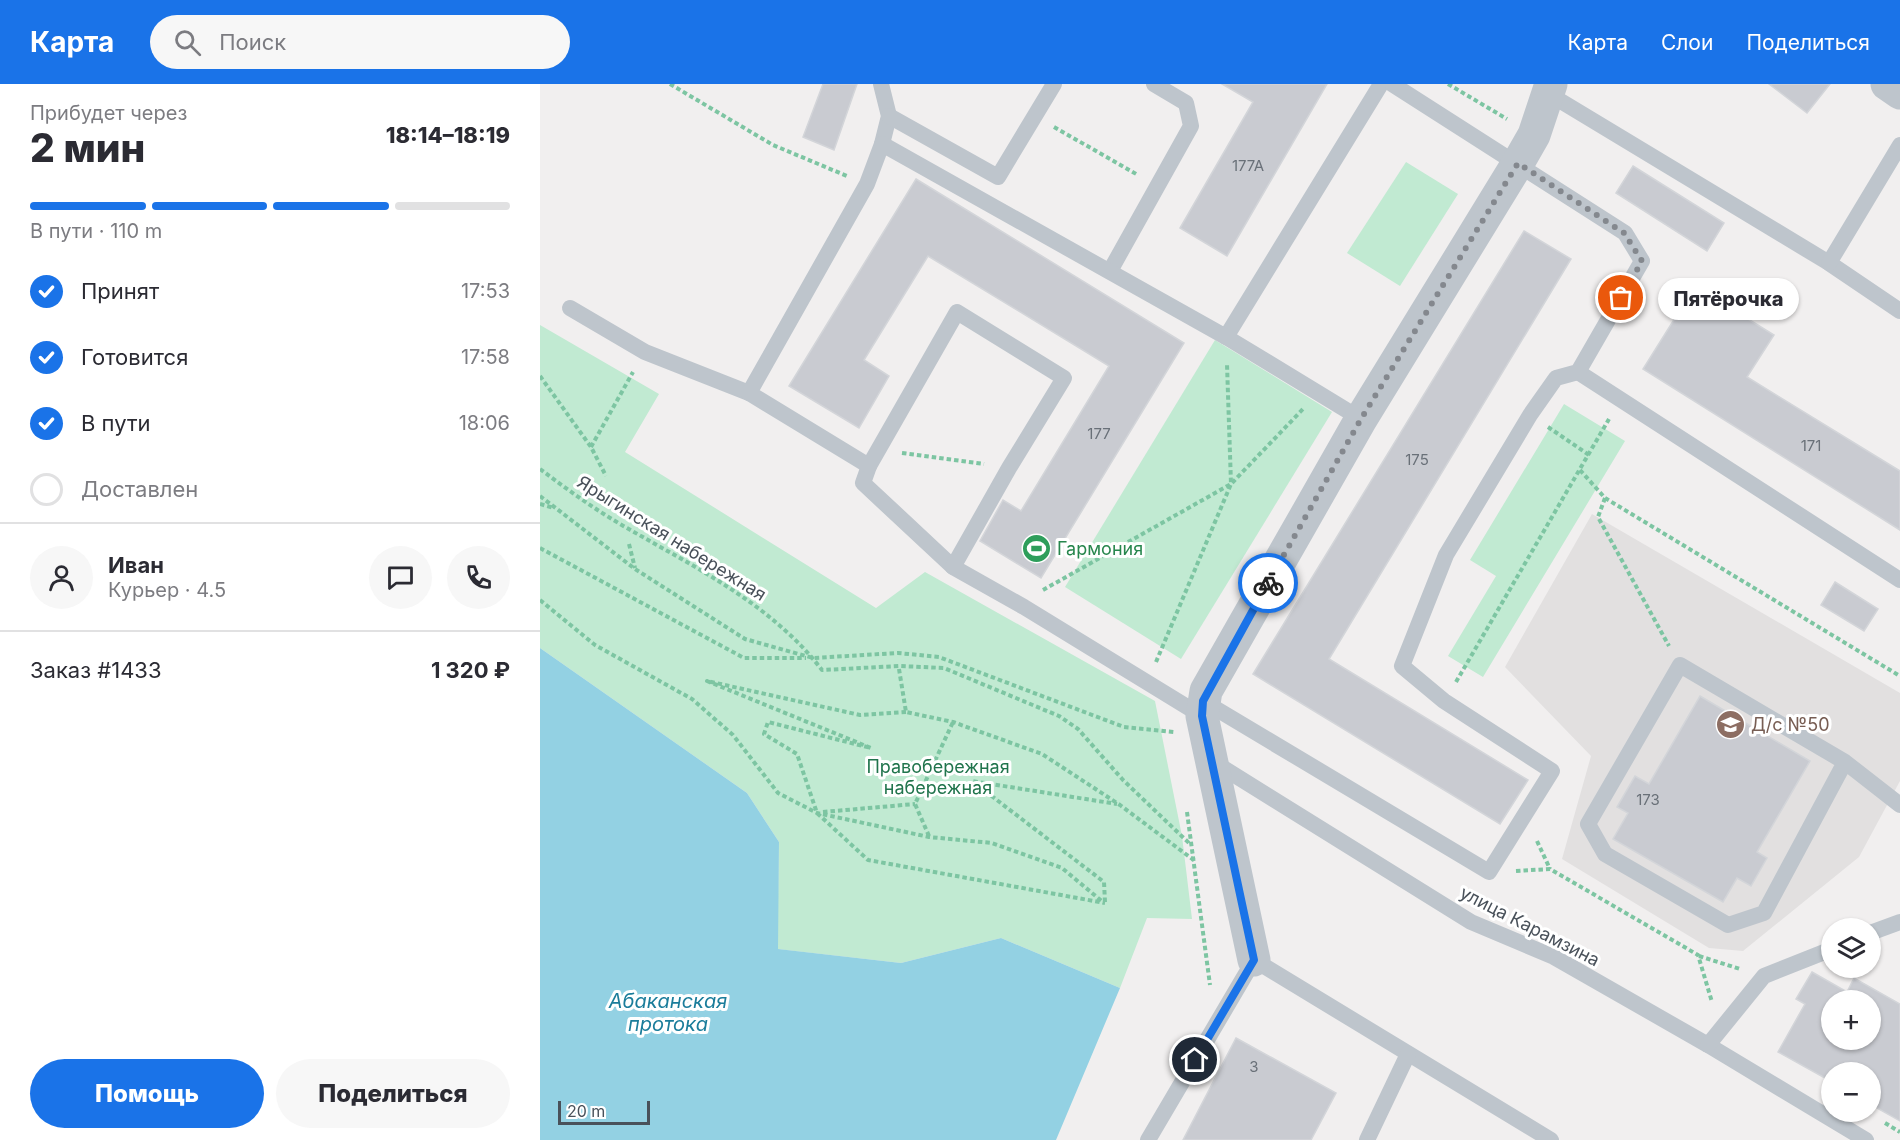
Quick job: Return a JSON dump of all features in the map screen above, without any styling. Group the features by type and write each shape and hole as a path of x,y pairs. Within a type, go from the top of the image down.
{"street":[{"path":"1887,84 1900,93"},
{"path":"1254,960 1211,761 1194,716 1361,419 1534,135 1550,89"}],"lane":[{"path":"749,393 867,184 882,144 889,116 882,84"},
{"path":"889,116 998,177 1054,84"},
{"path":"1110,272 1191,126 1186,103 1154,84"},
{"path":"1226,337 1381,84"},
{"path":"953,567 1009,468 1064,378 957,312 869,466 863,483 953,567 1168,694 1194,716 1489,872 1552,771 1444,702 1402,666 1446,555 1530,415 1556,378 1578,372 1642,261 1624,233 1392,84"},
{"path":"1550,89 1829,263 1900,311"},
{"path":"882,144 1226,337 1361,419"},
{"path":"1829,263 1900,145"},
{"path":"570,308 645,352 749,393 869,466"},
{"path":"1578,372 1900,580"},
{"path":"1845,762 1764,913 1728,925 1605,854 1588,824 1680,665 1845,762 1900,805"},
{"name":"улица Карамзина","path":"1211,761 1471,922 1554,957 1708,1045 1866,1140"},
{"path":"1881,929 1900,922"},
{"path":"1708,1045 1764,976 1821,953"},
{"path":"1148,1140 1254,960 1551,1140"},
{"path":"1367,1140 1408,1054"}],"path":[{"path":"670,84 773,145 867,184"},
{"path":"1448,84 1534,135"},
{"path":"1034,116 1157,186"},
{"path":"1147,682 1231,484 1226,337"},
{"path":"591,447 645,352"},
{"path":"540,375 591,447 606,476"},
{"path":"1024,607 1042,590 1231,484 1318,394"},
{"path":"1444,702 1620,400"},
{"path":"1530,415 1589,455"},
{"path":"878,450 1009,468"},
{"name":"Ярыгинская набережная","path":"540,469 625,527 711,575 773,618 822,670 900,666 944,668 1059,716 1078,729 1123,780 1191,845"},
{"path":"1580,470 1605,498 1900,676"},
{"name":"Ярыгинская набережная","path":"540,496 635,569 745,639 813,658"},
{"path":"1605,498 1598,517 1680,665"},
{"path":"540,504 556,509"},
{"path":"629,544 635,569"},
{"name":"Ярыгинская набережная","path":"540,548 744,658 813,658 898,653 939,657 1124,727 1194,716"},
{"path":"540,600 595,645 692,699 733,735 778,793 817,813 929,837 992,843 1062,868 1105,903"},
{"path":"899,669 906,712"},
{"path":"1105,903 868,860 817,813 797,754 764,734 768,722 872,747 707,681 860,715 906,712 953,722 1042,754 1120,805 1195,862"},
{"path":"1168,694 1194,716"},
{"path":"929,837 915,804 953,722"},
{"path":"1105,903 1104,882 972,781 1120,805"},
{"path":"817,813 915,804"},
{"path":"1187,811 1211,989"},
{"path":"1494,864 1506,872 1550,869 1698,955 1764,976"},
{"path":"1698,955 1720,1028"}],"shaded area":[{"name":"Д/с №50","path":"1592,514 1900,693 1900,781 1859,857 1743,951 1709,948 1562,859 1591,756 1505,667"}],"green space":[{"path":"1406,162 1458,194 1400,286 1347,253"},
{"name":"Правобережная набережная","path":"540,325 659,394 625,452 876,608 925,572 1155,701 1182,836 1192,919 1147,918 1120,988 1001,938 901,963 777,949 779,842 747,793 540,648"},
{"path":"1215,340 1332,412 1181,659 1065,587"},
{"path":"1564,404 1625,441 1483,677 1448,656 1496,576 1470,560"}],"water":[{"name":"Абаканская протока","path":"540,648 747,793 779,842 778,949 901,963 1001,938 1120,988 1056,1140 540,1140"}],"building":[{"path":"823,84 857,84 834,150 803,137"},
{"path":"1222,84 1327,84 1227,256 1180,228 1253,102"},
{"path":"1769,84 1830,84 1807,113"},
{"path":"1633,166 1724,223 1707,251 1616,193"},
{"path":"916,179 1184,343 1041,578 980,541 1003,500 1021,511 1109,366 928,256 864,360 889,376 859,428 789,386"},
{"path":"1524,231 1571,259 1329,659 1528,780 1500,824 1253,674"},
{"path":"1695,286 1774,335 1747,377 1900,471 1900,530 1643,369"},
{"path":"1835,582 1878,609 1864,631 1821,605"},
{"path":"1700,696 1810,761 1757,852 1767,858 1751,886 1737,878 1723,902 1613,839 1628,813 1617,807 1635,776 1649,784"},
{"path":"1812,972 1844,990 1821,990 1821,1050 1881,1050 1881,993 1900,1004 1900,1121 1881,1110 1881,1062 1821,1062 1821,1076 1778,1052 1805,1004 1796,999"},
{"path":"1854,978 1875,990 1848,990"},
{"path":"1236,1038 1336,1093 1311,1140 1183,1140"}],"way so far":[{"path":"1268,583 1361,419 1518,163 1624,233 1642,261 1621,298"}],"place":[{"name":"Пятёрочка","path":"1621,298"},
{"name":"Гармония","path":"1036,548"},
{"name":"Д/с №50","path":"1730,724"}],"route":[{"path":"1195,1060 1254,960 1202,716 1203,701 1206,691 1268,583"}]}
